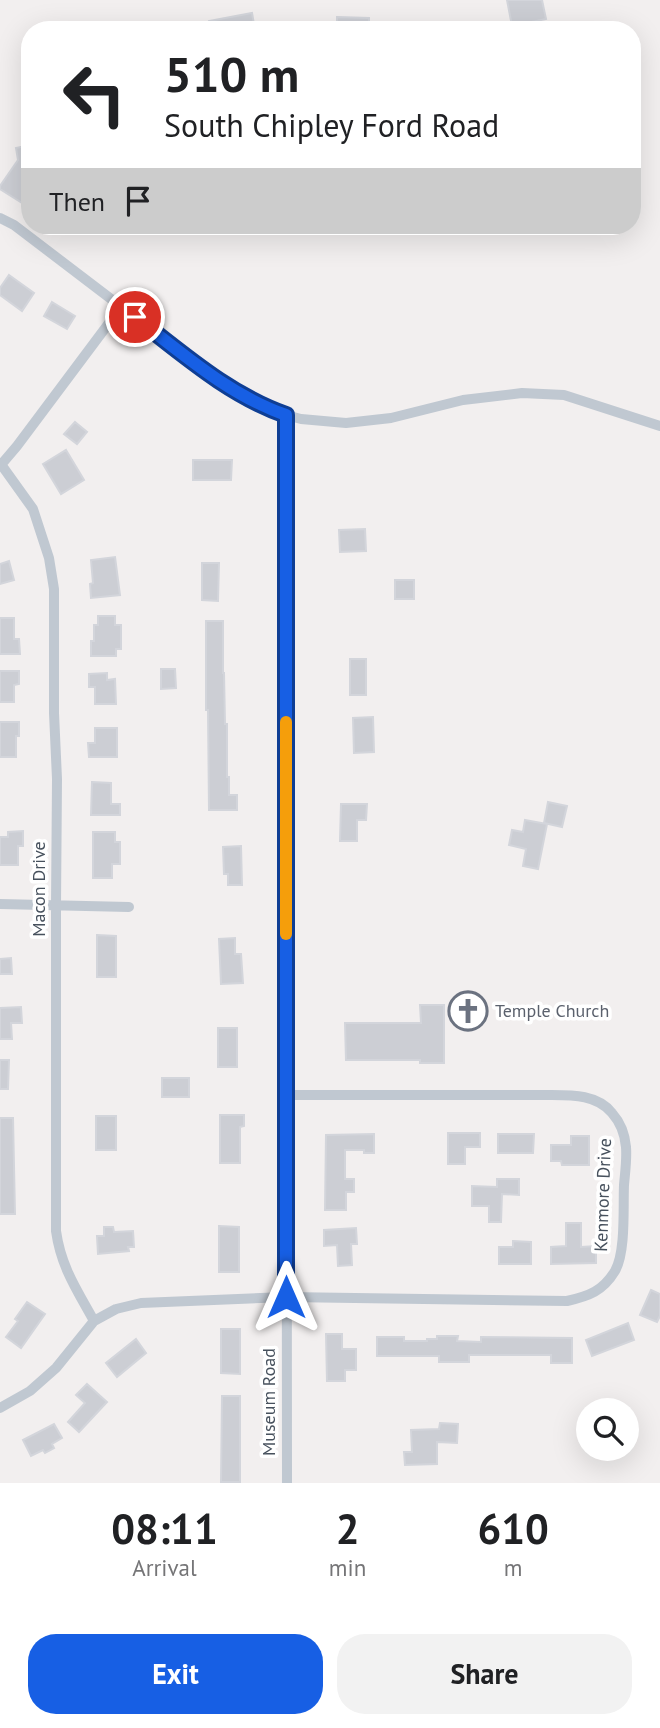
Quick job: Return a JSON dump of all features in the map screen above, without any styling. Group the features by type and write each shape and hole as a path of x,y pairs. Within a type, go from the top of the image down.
{"street":[{"path":"0,218 21,230"},
{"path":"27,235 220,382 259,405 286,415 346,423 391,418 463,400 522,393 564,395 660,426"},
{"path":"1,464 121,307"},
{"name":"Museum Road","path":"286,415 287,1483"},
{"name":"Macon Drive","path":"1,464 33,509 49,558 54,589 57,779 57,1231 59,1251 94,1321"},
{"path":"0,904 129,907"},
{"name":"Kenmore Drive","path":"94,1321 116,1309 141,1303 286,1297 567,1301 587,1297 605,1285 617,1268 622,1248 626,1147 622,1129 611,1111 594,1099 573,1095 286,1095"},
{"path":"0,1408 30,1391 56,1368 94,1321"}],"building":[{"path":"507,0 542,0 546,19 511,21"},
{"path":"252,13 253,21 209,21"},
{"path":"337,17 369,18 369,21 337,21"},
{"path":"21,147 21,202 0,189 18,160 16,148"},
{"path":"9,275 34,293 22,311 0,295 0,288"},
{"path":"52,302 75,316 67,329 44,316"},
{"path":"75,422 87,432 77,444 64,434"},
{"path":"66,450 84,480 61,494 43,464"},
{"path":"193,460 232,460 231,480 193,480"},
{"path":"365,529 366,551 340,552 339,530"},
{"path":"115,557 120,595 91,598 91,560"},
{"path":"9,561 14,580 0,584 0,564"},
{"path":"202,563 219,563 218,601 202,600"},
{"path":"395,580 414,580 414,599 395,599"},
{"path":"98,616 115,616 115,625 121,625 121,649 116,649 116,656 91,656 91,641 94,641 94,625 98,625"},
{"path":"0,618 14,618 14,639 19,639 20,654 0,654"},
{"path":"206,621 223,621 227,777 229,795 237,795 237,810 209,810"},
{"path":"350,659 366,659 366,695 350,695"},
{"path":"161,669 175,669 176,688 161,689"},
{"path":"0,671 19,671 19,684 14,685 14,702 0,702"},
{"path":"107,673 107,680 115,679 116,704 95,704 95,687 89,687 89,674"},
{"path":"373,717 374,752 354,753 353,718"},
{"path":"0,722 19,722 16,757 0,757"},
{"path":"95,728 117,728 117,757 89,757 88,743 95,743"},
{"path":"92,782 111,783 111,804 120,804 120,815 91,815"},
{"path":"548,802 567,806 562,827 544,823"},
{"path":"341,804 367,804 366,820 357,820 357,841 340,841"},
{"path":"525,820 547,824 538,869 523,866 526,849 509,845 512,830 523,832"},
{"path":"23,831 23,846 18,846 18,865 0,865 0,837 8,837 8,832"},
{"path":"93,832 115,832 115,842 120,842 120,864 112,864 112,878 93,878"},
{"path":"241,846 242,885 228,885 228,874 224,874 223,847"},
{"path":"97,935 116,936 116,977 97,977"},
{"path":"235,938 235,954 241,954 243,983 221,984 219,939"},
{"path":"11,958 12,974 0,974 0,959"},
{"path":"420,1005 444,1005 444,1063 420,1063 420,1060 346,1060 345,1023 421,1023"},
{"path":"21,1007 22,1023 11,1023 12,1039 0,1039 0,1008"},
{"path":"218,1028 237,1028 237,1067 218,1067"},
{"path":"0,1060 9,1060 8,1089 0,1089"},
{"path":"162,1078 189,1078 189,1097 162,1097"},
{"path":"220,1115 244,1115 244,1126 240,1127 240,1163 220,1163"},
{"path":"96,1116 116,1116 116,1150 96,1150"},
{"path":"0,1118 13,1118 15,1214 0,1214"},
{"path":"448,1133 480,1133 480,1147 465,1147 465,1164 448,1164"},
{"path":"374,1134 374,1153 345,1150 345,1179 354,1179 354,1192 346,1192 346,1210 325,1210 326,1135"},
{"path":"498,1134 534,1134 533,1153 498,1153"},
{"path":"571,1136 589,1136 589,1165 562,1165 561,1161 551,1161 551,1145 571,1145"},
{"path":"497,1179 519,1179 519,1195 502,1194 501,1222 489,1222 489,1206 472,1206 472,1186 497,1187"},
{"path":"566,1223 581,1223 581,1247 596,1246 596,1263 551,1264 551,1247 566,1246"},
{"path":"219,1226 239,1227 239,1272 219,1272"},
{"path":"104,1227 113,1227 114,1232 133,1231 134,1247 128,1247 129,1251 98,1254 97,1236 104,1236"},
{"path":"356,1228 357,1244 351,1244 352,1265 338,1266 337,1245 324,1246 324,1230"},
{"path":"513,1241 531,1242 531,1264 499,1264 499,1247 513,1247"},
{"path":"651,1290 660,1294 660,1316 657,1322 640,1315"},
{"path":"27,1302 45,1314 21,1348 6,1337"},
{"path":"628,1323 634,1340 592,1356 586,1340"},
{"path":"221,1329 240,1329 240,1374 221,1373"},
{"path":"326,1334 342,1334 342,1349 356,1349 356,1370 345,1370 345,1381 327,1381"},
{"path":"437,1336 458,1336 457,1341 481,1342 481,1337 572,1338 572,1363 551,1363 551,1355 469,1355 469,1362 439,1362 439,1356 377,1356 377,1337 404,1337 404,1341 427,1341 437,1339"},
{"path":"136,1339 146,1353 117,1377 106,1363"},
{"path":"87,1384 107,1402 79,1432 68,1422 85,1403 76,1395"},
{"path":"222,1396 240,1396 240,1482 221,1482"},
{"path":"440,1423 458,1424 457,1443 437,1442 437,1464 405,1465 404,1452 412,1452 411,1430 439,1429"},
{"path":"54,1424 62,1438 52,1444 54,1448 31,1456 23,1440"}],"slow traffic":[{"path":"286,722 286,934"}],"place":[{"name":"Temple Church","path":"468,1011"}],"route":[{"path":"135,317 220,382 259,405 286,415 286,1297"}]}
